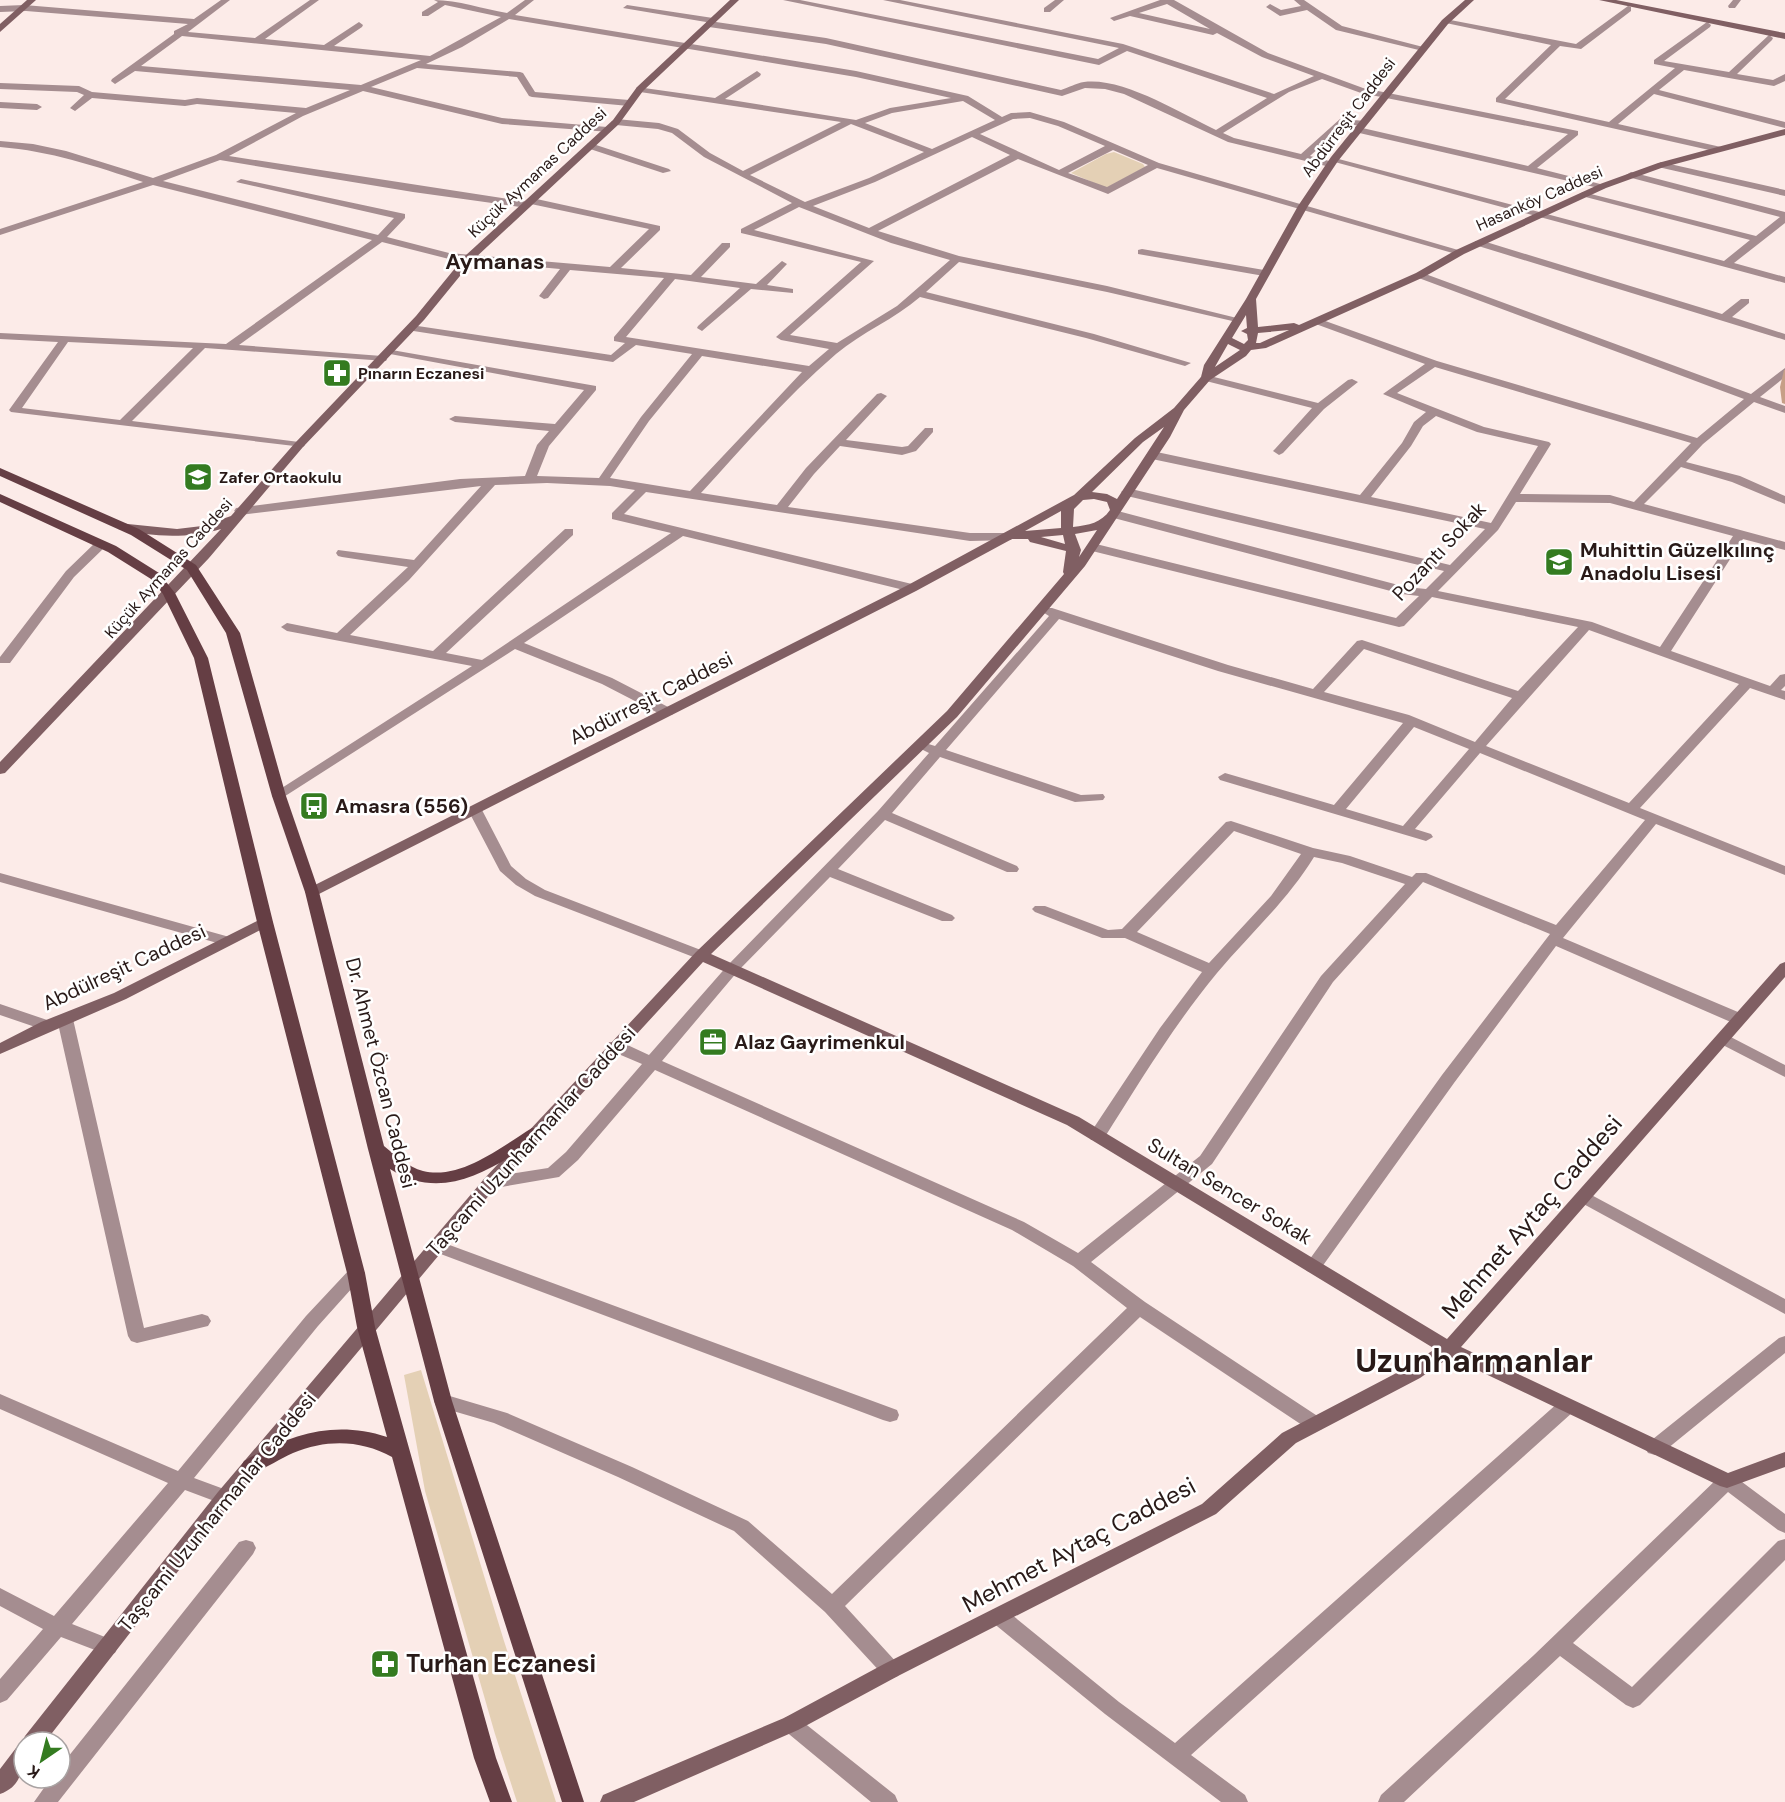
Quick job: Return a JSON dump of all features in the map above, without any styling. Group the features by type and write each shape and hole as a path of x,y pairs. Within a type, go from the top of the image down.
{"main road":[{"name":"Dr. Ahmet Özcan Caddesi","path":"0,472 122,526 192,568 233,633 279,796 312,892 376,1149 443,1401 573,1802"},
{"path":"3,501 101,544 155,576 169,593 201,658 265,922 356,1273 366,1327 485,1758 501,1802"},
{"path":"376,1149 402,1170 415,1176 442,1179 470,1171 538,1132"},
{"path":"252,1466 293,1444 333,1436 371,1438 390,1445 400,1452"}],"street":[{"path":"0,29 32,0"},
{"path":"115,81 177,33 226,0"},
{"path":"256,41 315,0"},
{"path":"0,232 26,221 154,182 220,157 306,111 457,48 509,16 530,0"},
{"name":"Küçük Aymanas Caddesi","path":"0,770 192,568 299,445 411,328 470,258 611,126 640,89 735,0"},
{"path":"788,0 1099,62 1124,49"},
{"path":"887,0 1120,46 1274,97"},
{"path":"937,10 951,0"},
{"path":"1047,10 1060,0"},
{"path":"1164,0 1170,0 1225,34 1265,55 1321,76 1384,96 1575,133 1529,170"},
{"path":"1114,18 1170,0"},
{"path":"1298,0 1339,27 1423,48"},
{"name":"Abdürreşit Caddesi","path":"1206,378 1210,365 1228,338 1303,206 1332,162 1445,22 1470,0"},
{"path":"1603,0 1785,36"},
{"path":"1632,0 1785,31"},
{"path":"425,14 441,1 564,28 809,64 963,98 1001,120"},
{"path":"1270,7 1280,13 1308,7"},
{"path":"627,8 826,40 1062,93 1084,85 1105,86 1127,92 1231,140 1302,158 1332,162 1785,280"},
{"path":"0,9 194,22"},
{"path":"1445,22 1578,47 1628,9"},
{"path":"927,27 951,12"},
{"path":"1129,14 1225,34"},
{"path":"327,47 359,25"},
{"path":"1707,25 1657,62 1774,83 1785,76"},
{"path":"177,33 431,59"},
{"path":"1731,75 1769,38"},
{"path":"1558,43 1499,100 1718,149"},
{"path":"415,66 520,75 532,94 629,103"},
{"path":"1611,125 1683,66"},
{"path":"132,68 362,88 502,121 659,126 675,131 707,155 743,175 802,204 870,231 957,259 1107,289 1237,321"},
{"path":"716,101 757,74"},
{"path":"1217,132 1274,97 1321,76"},
{"path":"0,86 79,89 90,95 185,103 197,101 306,111"},
{"path":"640,89 853,122 932,152"},
{"path":"1652,91 1785,125"},
{"path":"75,108 90,95"},
{"path":"743,175 853,122 890,111 963,98"},
{"path":"0,105 37,107"},
{"path":"839,347 782,337 869,261 745,231 802,204 872,180 1011,116 1030,115 1061,124 1156,165 1460,252"},
{"path":"1302,158 1343,121 1529,170 1603,186"},
{"name":"Hasanköy Caddesi","path":"1248,348 1262,346 1420,275 1460,252 1603,186 1661,165 1785,132"},
{"path":"973,134 1060,173 1108,191 1156,165"},
{"path":"0,144 33,147 66,154 154,182 449,256 672,276 789,291"},
{"path":"590,146 666,171"},
{"path":"1060,173 1113,146"},
{"path":"870,231 1018,155"},
{"path":"220,157 413,189 529,203 656,228 612,271"},
{"path":"1661,165 1785,193"},
{"path":"1631,175 1785,217"},
{"path":"228,347 380,239 401,216 241,182"},
{"path":"273,212 302,194"},
{"path":"1583,195 1758,239"},
{"path":"1725,265 1785,217"},
{"path":"1479,243 1785,337"},
{"path":"693,279 713,256 726,246"},
{"path":"1142,252 1264,273"},
{"path":"692,496 812,370 839,347 901,308 957,259"},
{"path":"702,328 782,264"},
{"path":"544,296 567,267"},
{"path":"1420,275 1785,410"},
{"path":"672,276 618,339 812,370"},
{"path":"918,293 1090,336 1185,363"},
{"path":"1228,338 1234,344 1248,348 1253,340 1251,298"},
{"path":"1724,318 1745,301"},
{"path":"1252,318 1264,326 1280,329"},
{"path":"1317,321 1433,363 1699,442"},
{"name":"Hasanköy Caddesi","path":"1228,338 1254,331 1280,329 1317,321"},
{"path":"411,328 613,359 633,342"},
{"path":"0,336 386,355 592,388 543,445 530,480"},
{"path":"66,338 15,410 299,445"},
{"path":"122,424 202,345"},
{"path":"1233,360 1262,346"},
{"name":"Abdürreşit Caddesi","path":"1007,537 1096,527 1112,515 1179,409 1206,378 1248,348"},
{"path":"602,482 645,419 699,352"},
{"path":"1433,363 1389,394 1434,412"},
{"path":"1636,506 1699,442 1785,371"},
{"path":"1206,378 1320,407"},
{"path":"1280,451 1320,407 1352,382"},
{"path":"780,510 810,471 881,396"},
{"name":"Abdürreşit Caddesi","path":"1075,499 1139,440 1179,409"},
{"path":"1363,499 1407,444 1418,424 1434,412"},
{"name":"Pozantı Sokak","path":"1092,548 1399,623 1494,527 1545,444 1481,430 1434,412"},
{"path":"455,419 557,428"},
{"path":"837,442 902,451 912,449 929,430"},
{"path":"1152,455 1494,527"},
{"path":"1678,463 1736,479 1785,500"},
{"path":"122,526 155,533 180,534 202,531 237,515 460,483 530,480 602,482 970,537 1039,540 1075,550"},
{"path":"340,637 417,564 491,482"},
{"path":"643,488 616,516 912,588"},
{"path":"1127,492 1452,569"},
{"name":"Abdürreşit Caddesi","path":"312,892 912,588 1075,499 1085,496 1102,496 1113,501 1112,515"},
{"path":"1511,498 1610,499 1785,546"},
{"name":"Taşcami Uzunharmanlar Caddesi","path":"1068,577 1075,550 1066,512 1075,499"},
{"path":"1112,515 1406,591 1429,593 1587,625 1778,694 1785,678"},
{"name":"Taşcami Uzunharmanlar Caddesi","path":"42,1730 225,1497 366,1327 490,1183 701,955 922,746 952,714 1092,548 1112,515"},
{"path":"436,655 569,532"},
{"path":"279,796 484,664 681,532"},
{"path":"1663,653 1740,534"},
{"path":"5,660 70,574 101,544"},
{"path":"342,553 417,564"},
{"path":"1040,609 1223,668 1412,721 1785,871"},
{"path":"490,1183 553,1173 572,1156 733,968 829,871 940,752 1057,614"},
{"path":"1406,831 1521,696 1587,625"},
{"path":"288,627 484,664"},
{"path":"514,644 607,681 667,712"},
{"path":"1315,694 1362,644 1521,696"},
{"path":"1632,809 1747,683"},
{"path":"1337,811 1412,721"},
{"path":"922,746 1080,800 1098,797"},
{"path":"1225,777 1426,837"},
{"path":"475,810 505,868 521,882 540,893 701,955"},
{"path":"883,814 1012,869"},
{"path":"1313,1267 1448,1078 1556,936 1654,818"},
{"path":"1127,933 1231,825 1310,852 1346,859 1414,882"},
{"path":"1096,1136 1174,1019 1212,970 1298,873 1310,852"},
{"path":"829,871 947,918"},
{"path":"1079,1262 1206,1161 1327,979 1420,876 1739,1019"},
{"path":"0,877 228,941"},
{"path":"1040,909 1107,935 1127,933 1212,970"},
{"name":"Abdülreşit Caddesi","path":"0,1049 47,1026 120,996 265,922"},
{"name":"Sultan Sencer Sokak","path":"701,955 1072,1121 1449,1349 1566,1407 1727,1481"},
{"name":"Mehmet Aytaç Caddesi","path":"611,1802 791,1724 891,1670 1209,1509 1289,1438 1413,1372 1449,1349 1785,967"},
{"path":"0,1009 47,1026"},
{"path":"65,1019 137,1336 202,1321"},
{"path":"1723,1038 1785,1072"},
{"path":"615,1046 1018,1226 1079,1262 1138,1307 1316,1424"},
{"path":"1584,1197 1785,1307"},
{"path":"436,1246 814,1389 890,1415"},
{"path":"0,1694 181,1481 312,1321 356,1273"},
{"path":"832,1606 1138,1307"},
{"path":"1655,1448 1785,1343"},
{"path":"0,1401 181,1481 225,1497"},
{"path":"443,1401 500,1418 625,1472 741,1526 832,1606 891,1670"},
{"path":"1176,1756 1566,1407"},
{"path":"1389,1802 1559,1644 1727,1481 1785,1459"},
{"path":"1727,1481 1785,1526"},
{"path":"1559,1644 1633,1699 1785,1547"},
{"path":"45,1802 246,1548"},
{"path":"0,1596 57,1627 108,1647"},
{"path":"999,1616 1112,1708 1237,1802"},
{"path":"791,1724 887,1802"},
{"path":"1,1782 12,1769"}],"shaded area":[{"path":"1114,152 1143,164 1145,167 1106,188 1071,173 1106,154"},
{"path":"421,1370 556,1802 517,1802 495,1734 425,1491 404,1375"}],"place":[{"name":"Pınarın Eczanesi","path":"337,373"},
{"name":"Zafer Ortaokulu","path":"198,477"},
{"name":"Muhittin Güzelkılınç Anadolu Lisesi","path":"1559,562"},
{"name":"Amasra (556)","path":"314,806"},
{"name":"Alaz Gayrimenkul","path":"713,1042"},
{"name":"Turhan Eczanesi","path":"385,1664"}],"district":[{"name":"Aymanas","path":"495,261"},
{"name":"Uzunharmanlar","path":"1474,1361"}]}
